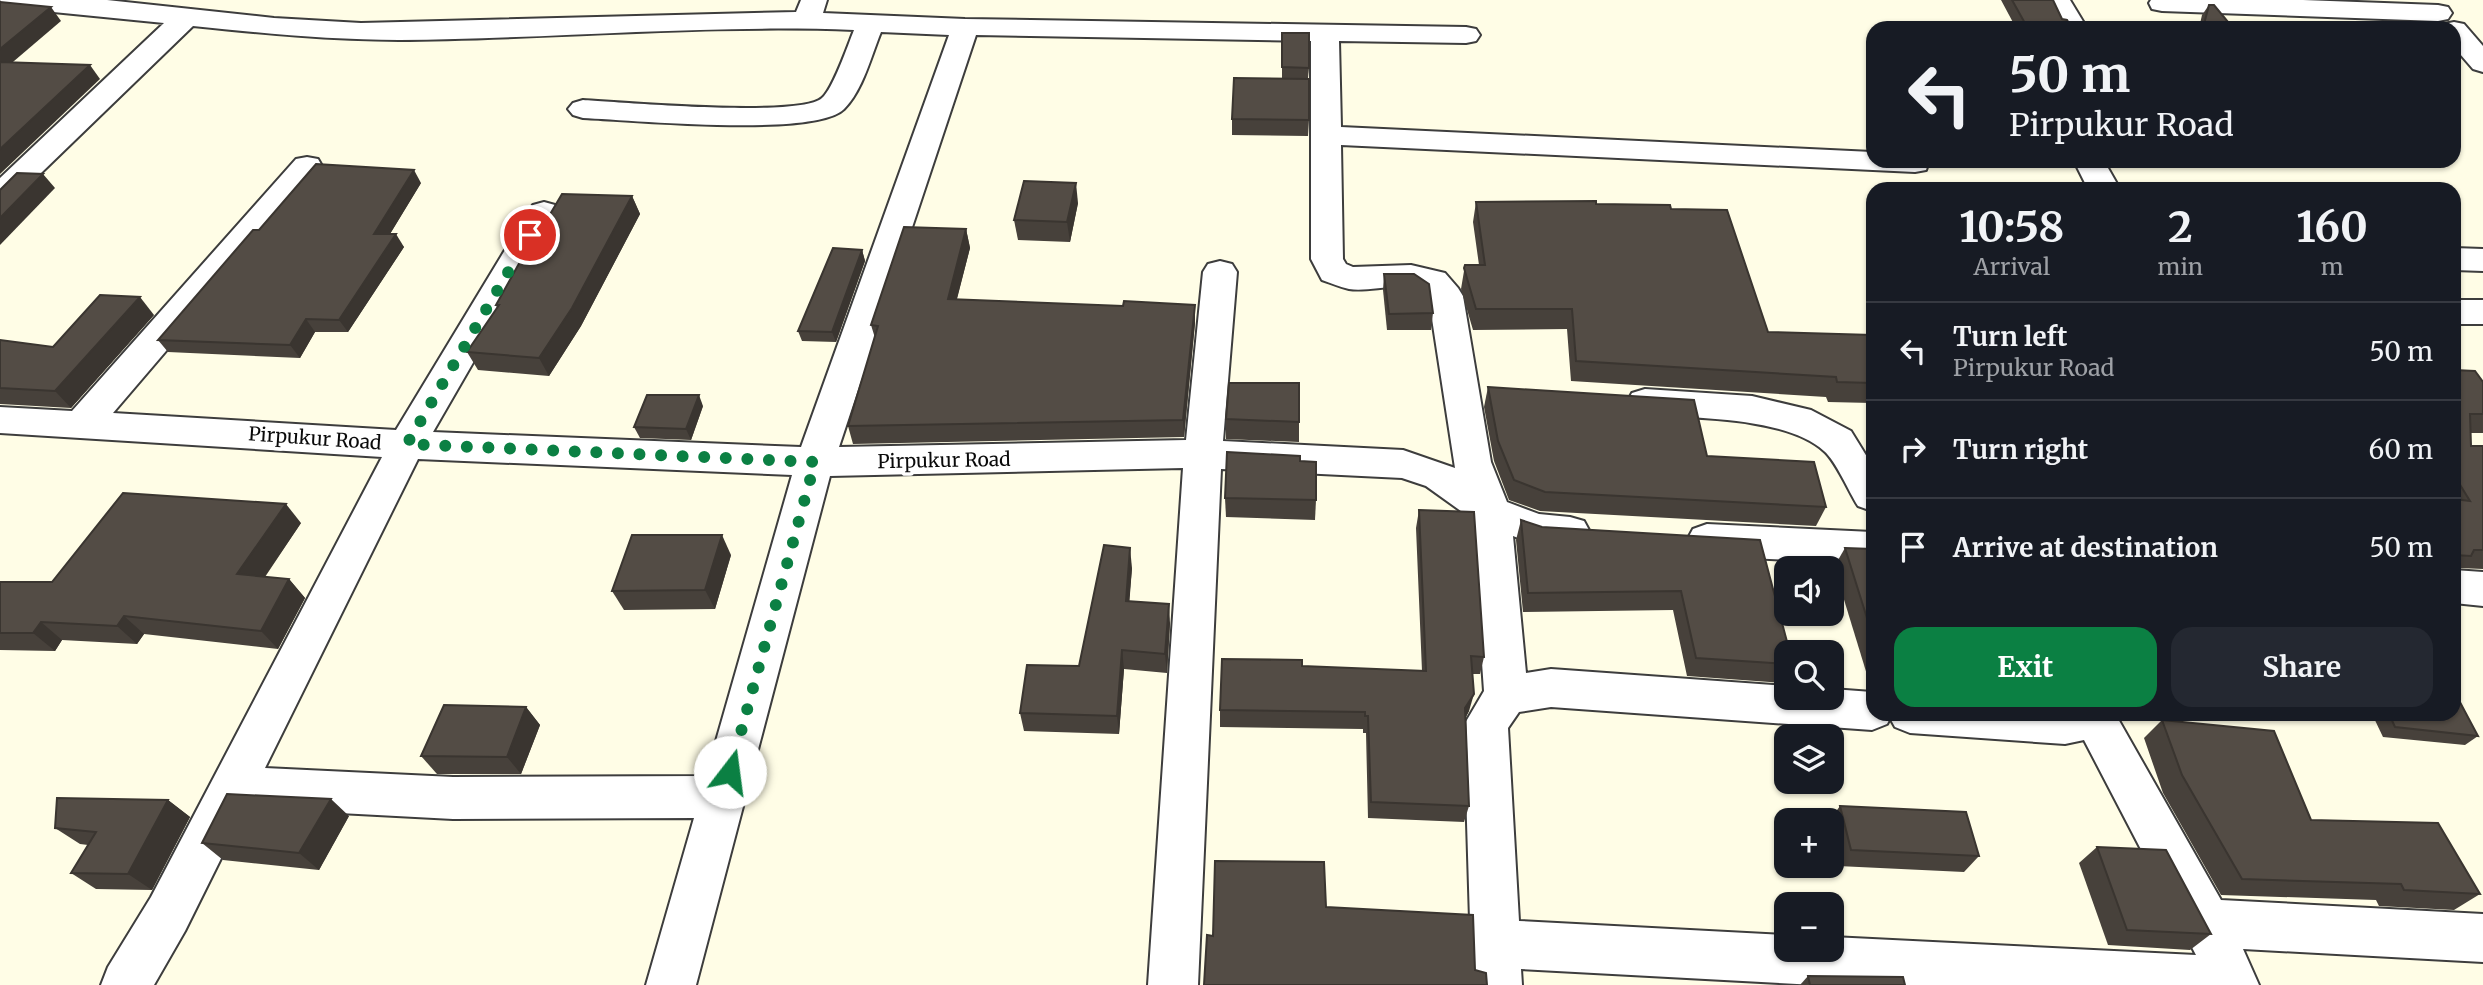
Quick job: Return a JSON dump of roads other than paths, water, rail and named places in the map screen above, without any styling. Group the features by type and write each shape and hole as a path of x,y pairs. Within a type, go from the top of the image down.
{"street":[{"path":"13,0 137,4 188,15 287,28 363,31 505,30 631,12 810,10 871,23 965,27 1466,35"},
{"path":"2057,0 2069,21"},
{"path":"2162,3 2442,18"},
{"path":"0,195 188,15"},
{"path":"583,108 740,115 807,114 822,111 835,103 871,23"},
{"path":"671,985 815,462 965,27"},
{"path":"1325,33 1327,260 1334,272 1352,278 1411,276 1433,281 1446,296 1475,391 1472,462 1490,512 1506,695 1486,725 1496,965 2233,983 2207,923 2098,721"},
{"path":"2461,39 2483,63"},
{"path":"1326,135 1866,161"},
{"path":"82,424 307,166"},
{"path":"126,985 169,914 407,444 544,212"},
{"path":"2461,258 2483,260"},
{"path":"1174,985 1203,454 1220,272"},
{"path":"2461,312 2483,312"},
{"path":"1614,400 1752,410 1798,420 1838,442 1866,486"},
{"name":"Pirpukur Road","path":"0,420 407,444 815,462 1203,454 1403,464 1439,477 1490,512 1537,529 1606,535"},
{"path":"1673,538 1866,548"},
{"path":"2461,587 2483,589"},
{"path":"1506,695 1551,688 1866,711"},
{"path":"2009,721 2065,725 2080,721"},
{"path":"233,787 453,798 723,797"},
{"path":"2207,923 2483,938"}]}
